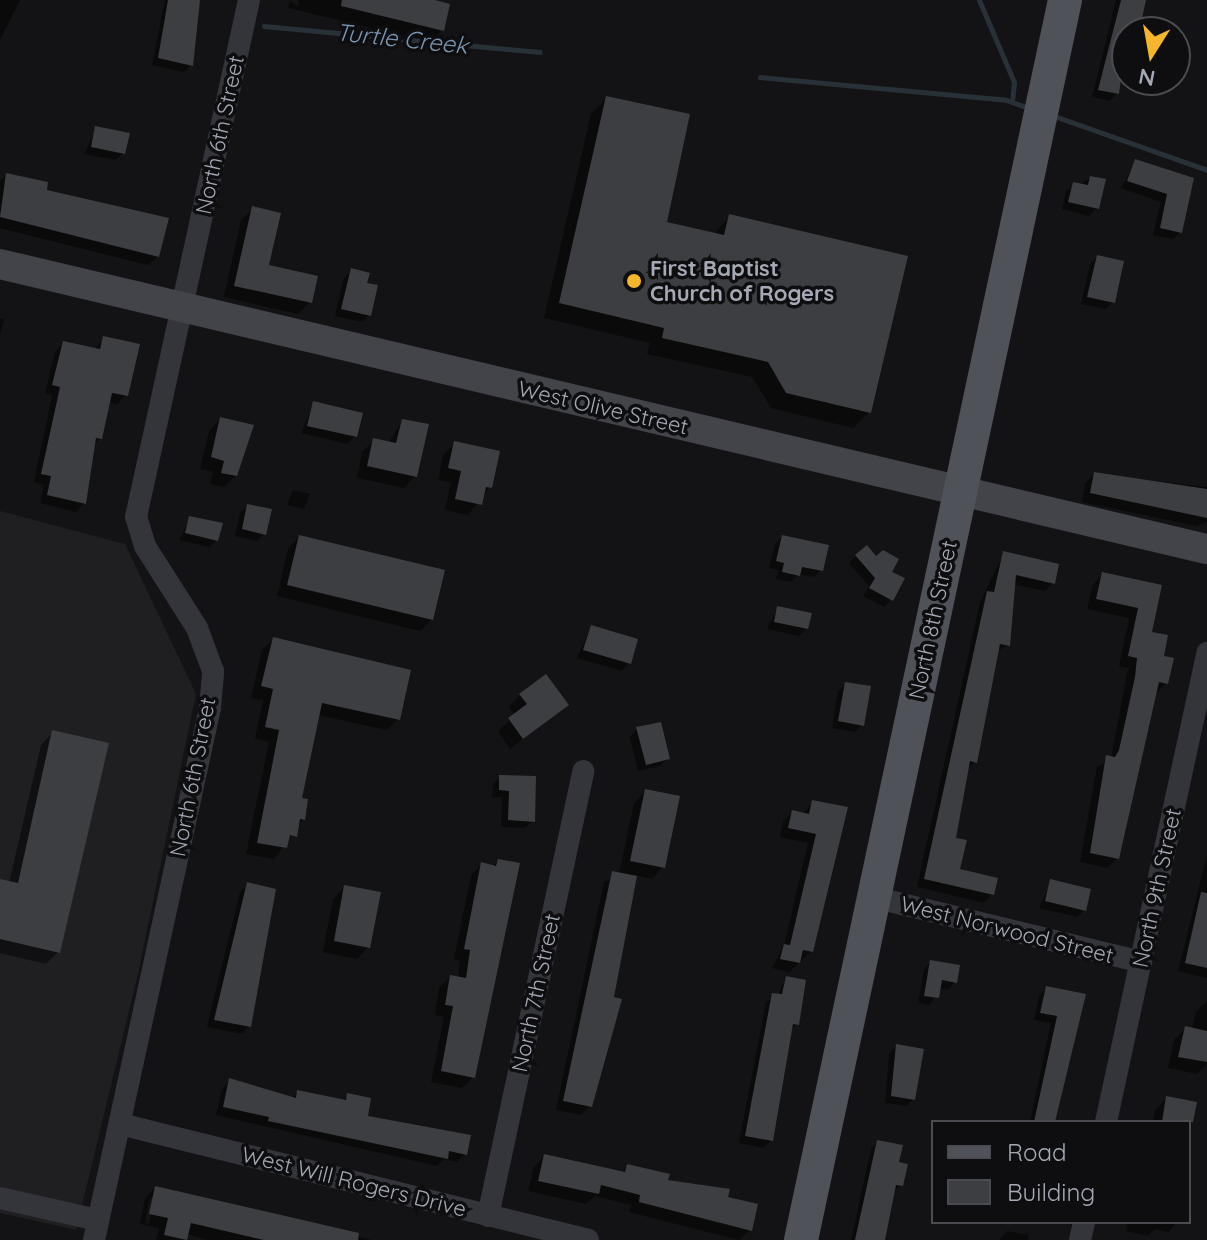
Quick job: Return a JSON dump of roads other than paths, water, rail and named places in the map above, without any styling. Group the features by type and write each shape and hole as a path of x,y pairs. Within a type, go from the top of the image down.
{"main road":[{"name":"North 8th Street","path":"801,1240 1065,0"},
{"name":"West Olive Street","path":"0,264 1207,549"}],"street":[{"name":"North 6th Street","path":"96,1230 210,708 213,671 197,628 145,546 136,517 249,0"},
{"name":"North 9th Street","path":"1106,1120 1207,653"},
{"name":"North 7th Street","path":"488,1216 583,771"},
{"name":"West Norwood Street","path":"873,897 1141,962"},
{"name":"West Will Rogers Drive","path":"120,1124 588,1240"},
{"path":"0,1198 96,1230"}],"waterway":[{"path":"979,0 1014,82 1012,102"},
{"name":"Turtle Creek","path":"264,26 540,52"},
{"name":"Turtle Creek","path":"760,77 1006,100 1029,108"},
{"name":"Turtle Creek","path":"1054,116 1207,170"}],"place":[{"name":"First Baptist Church of Rogers","path":"634,281"}]}
